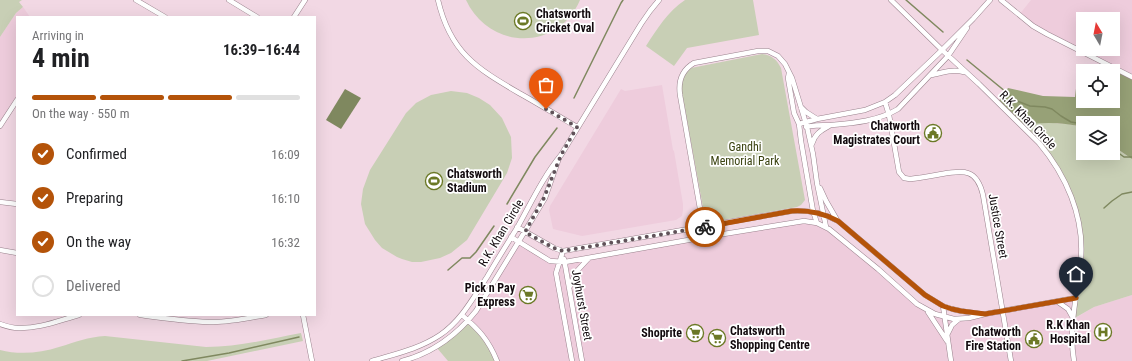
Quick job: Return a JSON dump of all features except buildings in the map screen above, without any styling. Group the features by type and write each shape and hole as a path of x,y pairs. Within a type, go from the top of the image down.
{"street":[{"path":"136,0 163,16"},
{"path":"229,0 255,16"},
{"path":"295,16 304,0"},
{"path":"438,0 443,18 451,36 471,61 491,76 577,127"},
{"name":"R.K. Khan Circle","path":"402,361 440,346 468,320 483,300 544,198 561,155 577,127 641,24 660,0"},
{"name":"R.K. Khan Circle","path":"891,0 1039,143 1056,165 1063,178 1075,207 1080,238 1081,257 1073,319 1072,346 1074,361"},
{"path":"806,125 817,119 865,110 886,102 942,50 990,0"},
{"path":"1001,0 1038,29 1132,77"},
{"path":"800,126 830,125 877,119 898,109 932,75 948,56 973,19"},
{"path":"705,236 679,82 684,71 692,64 763,50 768,51 780,58 786,64 793,81 811,146 826,227"},
{"path":"932,75 954,71 966,72"},
{"path":"789,73 788,78 794,113 800,126 801,141 813,211 817,223"},
{"path":"0,126 16,102"},
{"name":"Justice Street","path":"886,102 899,172 904,178 910,180 962,171 972,176 979,182 983,195 1002,311"},
{"path":"799,104 806,112 817,119"},
{"path":"811,146 813,139 818,132 830,125"},
{"name":"R.K. Khan Circle","path":"372,361 413,349 427,342 446,331 462,314 511,237 552,166 561,155"},
{"path":"817,182 838,221"},
{"path":"0,202 16,204"},
{"path":"517,227 554,248 563,251 704,228 792,211 813,211 838,221 919,290 943,306 961,311 985,314"},
{"path":"701,212 714,226"},
{"path":"511,237 550,261 565,262 705,236 799,221 809,221 826,227 837,234 917,304 928,311 944,317 959,319 969,318 1076,298"},
{"path":"0,250 16,253"},
{"name":"Joyhurst Street","path":"563,251 582,361"},
{"name":"Joyhurst Street","path":"556,273 563,251"},
{"path":"569,288 576,272 591,257"},
{"name":"Joyhurst Street","path":"550,261 554,266 556,273 572,361"},
{"path":"1057,302 1068,309 1073,319"},
{"path":"943,306 950,361"},
{"path":"928,311 948,342"},
{"path":"1002,311 1011,361"},
{"path":"462,314 487,340 497,361"},
{"path":"0,324 17,328 27,328 75,316"},
{"path":"149,316 205,322 229,321 253,316"},
{"path":"303,316 312,361"},
{"path":"946,335 955,322 959,319"}],"shaded area":[{"path":"1031,0 1132,0 1132,78 1120,72 1120,64 1105,64 1089,56 1120,56 1120,12 1076,12 1076,49 1046,34 1019,15"},
{"path":"23,7 29,16 16,16 16,103 0,127 0,37 16,13"},
{"path":"1120,72 1132,78 1132,159 1120,151 1120,116 1076,116 1076,126 1052,123 1021,125 998,102 1008,88 1043,96 1075,97 1076,88 1076,108 1120,108"},
{"path":"662,85 683,204 682,216 676,220 582,236 553,229 549,210 550,206 621,89 625,91"},
{"path":"345,89 361,98 341,129 326,120"},
{"path":"799,221 826,227 928,311 954,319 1076,298 1074,319 1094,307 1132,295 1132,361 497,361 469,320 519,242 547,259 559,262"}],"green space":[{"path":"0,0 22,0 19,2 23,7 16,13 0,37"},
{"name":"Chatsworth Cricket Oval","path":"466,0 580,0 570,17 556,29 540,36 523,38 506,36 490,28 477,16"},
{"path":"685,0 753,0 759,35 687,48 674,66 646,46 673,9"},
{"name":"Gandhi Memorial Park","path":"762,54 769,55 774,58 781,68 805,200 797,207 712,222 706,218 704,213 681,88 683,79 685,74 691,68"},
{"name":"Chatsworth Stadium","path":"451,91 467,93 479,98 490,105 502,118 511,137 512,158 507,173 467,240 451,253 440,258 421,262 412,262 397,257 382,248 375,240 365,224 361,204 363,189 370,170 406,113 416,103 431,95"},
{"path":"1039,122 1076,126 1076,160 1120,160 1120,151 1132,159 1132,295 1094,307 1073,319 1081,257 1076,208 1057,165 1021,125"},
{"path":"469,320 479,328 497,361 448,361 437,348"},
{"path":"301,333 303,341 207,361 0,361 0,350 22,353 37,352 82,340 105,336 218,347"}],"waterway":[{"path":"574,98 623,0"},
{"path":"906,0 943,32"},
{"path":"967,60 1017,101 1030,106 1052,109 1071,122 1076,123"},
{"path":"507,204 535,157 557,128"},
{"path":"1120,154 1124,157 1132,157"},
{"path":"1104,208 1122,194 1132,192"},
{"path":"448,270 462,258 470,258 494,226"},
{"path":"182,361 229,353 299,337"}],"way so far":[{"path":"546,109 577,127 561,155 549,188 525,232 554,248 563,251 705,227"}],"place":[{"name":"Chatsworth Cricket Oval","path":"523,21"},
{"name":"Chatworth Magistrates Court","path":"933,133"},
{"name":"Chatsworth Stadium","path":"434,181"},
{"name":"Pick n Pay Express","path":"528,295"},
{"name":"R.K Khan Hospital","path":"1103,332"},
{"name":"Shoprite","path":"695,333"},
{"name":"Chatsworth Shopping Centre","path":"717,338"},
{"name":"Chatworth Fire Station","path":"1034,339"}],"route":[{"path":"705,227 792,211 813,211 838,221 913,286 943,306 952,309 985,314 1076,298"}]}
